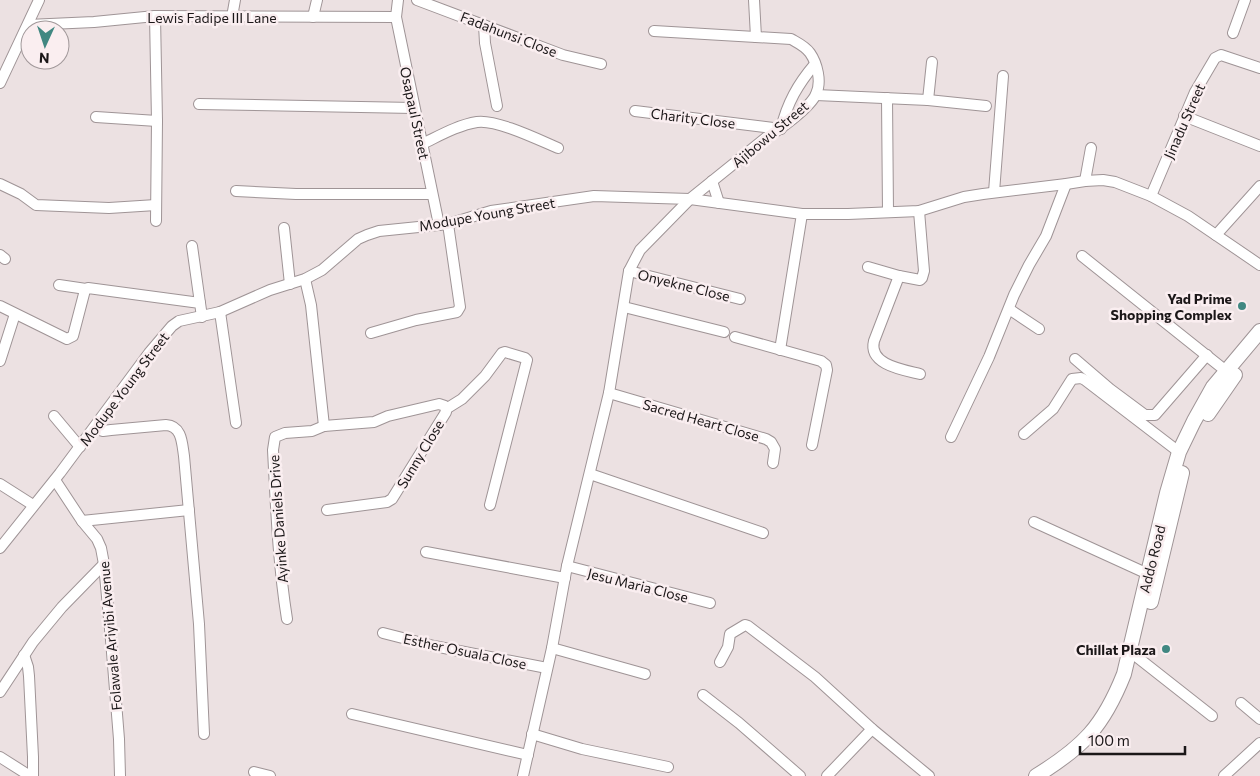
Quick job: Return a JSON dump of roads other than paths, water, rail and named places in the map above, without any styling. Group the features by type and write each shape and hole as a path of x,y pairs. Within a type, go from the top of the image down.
{"main road":[{"name":"Addo Road","path":"1036,776 1082,743 1111,704 1124,674 1169,486 1186,436 1213,387 1260,331"},
{"name":"Addo Road","path":"1051,776 1080,757 1108,726 1129,685 1187,455 1222,391 1260,345"}],"street":[{"path":"30,20 39,0"},
{"path":"232,17 236,0"},
{"path":"313,17 317,0"},
{"name":"Osapaul Street","path":"371,333 416,320 457,312 460,307 455,266 432,194 414,108 396,17 398,0"},
{"name":"Fadahunsi Close","path":"417,0 563,55 601,64"},
{"path":"754,0 756,37"},
{"path":"1233,33 1244,0"},
{"path":"155,16 156,221"},
{"name":"Lewis Fadipe III Lane","path":"70,23 155,16 396,17"},
{"path":"484,25 485,43 497,106"},
{"name":"Ajibowu Street","path":"629,271 640,250 690,200 767,137 781,129 801,111 816,94 819,80 810,53 803,45 791,39 654,31"},
{"path":"0,83 20,42"},
{"name":"Jinadu Street","path":"1151,196 1184,116 1209,66 1218,56 1224,56 1260,68"},
{"path":"928,100 932,62"},
{"path":"781,129 789,102 800,81 815,64"},
{"path":"994,192 1003,76"},
{"path":"816,94 928,100 986,106"},
{"path":"887,98 888,212"},
{"path":"199,104 414,108"},
{"name":"Charity Close","path":"635,111 781,129"},
{"path":"1184,116 1260,146"},
{"path":"96,117 157,121"},
{"path":"422,144 459,128 482,122 496,124 558,148"},
{"path":"1085,181 1091,148"},
{"name":"Modupe Young Street","path":"0,548 55,480 149,353 172,326 179,321 220,312 263,293 304,279 322,270 358,239 379,231 443,225 491,211 588,197 690,200 802,214 848,214 919,211 964,198 994,192 1103,180 1151,196 1188,216 1260,265"},
{"path":"712,181 719,203"},
{"path":"0,184 21,194 36,206 109,208 156,205"},
{"path":"951,437 989,357 1029,265 1046,236 1066,184"},
{"path":"1216,235 1260,186"},
{"path":"236,191 296,194 432,194"},
{"path":"868,266 899,276 920,280 923,276 919,211"},
{"path":"780,350 802,214"},
{"path":"284,228 290,284"},
{"path":"192,246 202,317"},
{"path":"1082,256 1226,371"},
{"path":"523,776 552,648 567,566 609,393 629,271"},
{"name":"Onyekne Close","path":"629,271 740,299"},
{"path":"899,276 874,341 874,349 878,357 893,368 920,374"},
{"path":"304,279 311,305 324,426"},
{"path":"59,285 86,289 97,288 200,303"},
{"path":"0,306 65,338 70,338 73,336 86,289"},
{"path":"624,307 724,332"},
{"path":"1009,309 1039,329"},
{"path":"220,312 236,423"},
{"path":"0,361 15,314"},
{"path":"735,337 821,361 826,365 827,370 812,444"},
{"path":"446,409 462,399 486,376 502,353 505,352 527,360 490,505"},
{"path":"1075,359 1110,389 1145,415 1155,416 1207,355"},
{"path":"1024,434 1053,409 1072,379 1081,378 1180,452"},
{"name":"Sacred Heart Close","path":"609,393 766,439 771,442 775,449 773,463"},
{"name":"Sunny Close","path":"324,426 374,422 388,416 439,404 445,406 446,409 421,454 392,499 388,502 327,510"},
{"path":"54,416 80,447"},
{"path":"94,428 103,431 166,425 175,428 178,432 183,449 199,624 204,734"},
{"name":"Ayinke Daniels Drive","path":"287,619 278,547 274,440 280,434 308,432 324,426"},
{"path":"590,474 763,533"},
{"name":"Folawale Ariyibi Avenue","path":"55,480 82,521 99,542 104,564 119,739 120,776"},
{"path":"0,484 33,505"},
{"path":"82,521 189,510"},
{"path":"1034,522 1148,574"},
{"path":"426,552 565,578"},
{"path":"0,692 33,642 62,607 104,564"},
{"name":"Jesu Maria Close","path":"567,566 710,603"},
{"path":"720,662 728,647 730,634 745,625 815,677 872,729 929,776"},
{"name":"Esther Osuala Close","path":"383,633 466,653 547,668"},
{"path":"552,648 645,674"},
{"path":"0,758 31,776 34,757 29,676 24,655"},
{"path":"1137,657 1212,716"},
{"path":"703,695 800,776"},
{"path":"1241,703 1260,720"},
{"path":"352,714 528,755"},
{"path":"827,776 872,729"},
{"path":"532,734 582,749 668,767"},
{"path":"1224,776 1260,743"},
{"path":"254,772 270,776"}],"place":[{"name":"Yad Prime Shopping Complex","path":"1242,306"},
{"name":"Chillat Plaza","path":"1166,649"}]}
